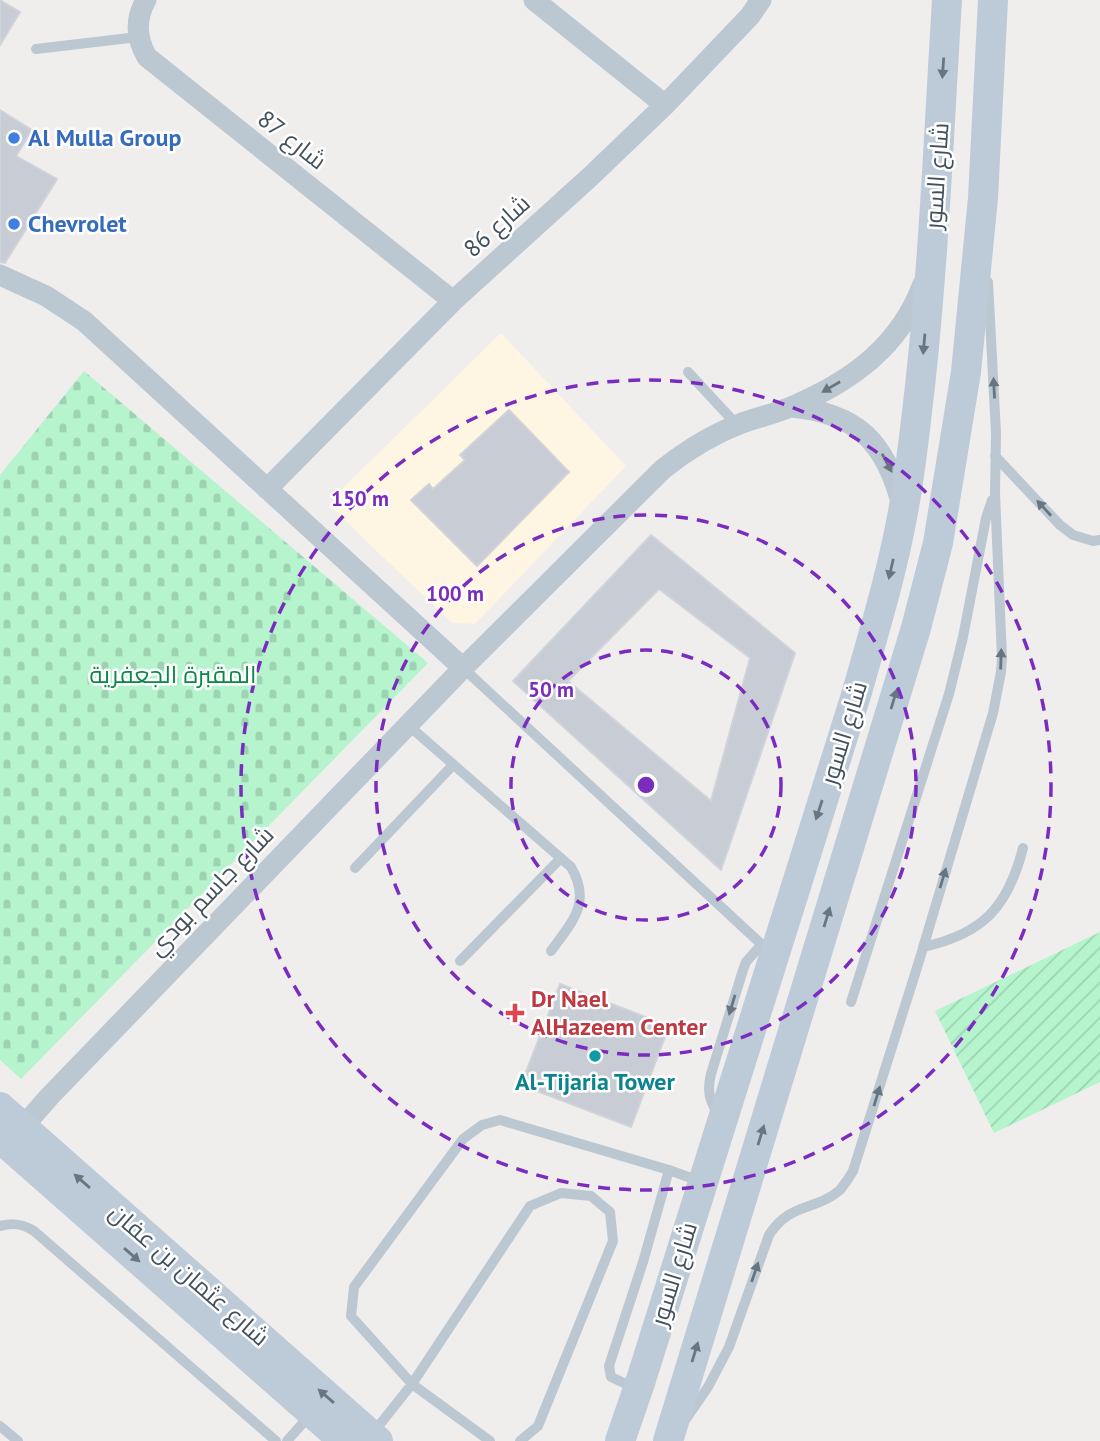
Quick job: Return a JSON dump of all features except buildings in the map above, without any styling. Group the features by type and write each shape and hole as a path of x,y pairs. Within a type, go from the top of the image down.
{"main road":[{"name":"شارع السور","path":"620,1441 722,1118 767,950 861,679 886,591 903,511 916,422 931,261 947,0"},
{"name":"شارع السور","path":"668,1440 916,628 938,543 966,372 983,198 993,0"},
{"name":"شارع عثمان بن عفان","path":"0,1107 7,1141 312,1412 364,1439"},
{"name":"شارع عثمان بن عفان","path":"7,1141 364,1439"},
{"path":"604,1441 640,1383"}],"street":[{"path":"138,37 139,16 146,0"},
{"path":"534,0 664,105"},
{"name":"شارع 86","path":"267,489 453,301 591,176 664,105 750,16 761,0"},
{"name":"شارع 87","path":"138,37 147,57 156,66 453,301"},
{"name":"شارع جاسم بودي","path":"7,1141 463,668 663,469 688,450 718,433 791,407 843,380 886,346 904,324 912,311 931,261"},
{"path":"0,275 46,296 84,321 463,668"},
{"name":"شارع جاسم بودي","path":"791,407 836,416 847,421 869,439 886,460 903,511"}],"lane":[{"path":"36,49 138,37"},
{"path":"668,1440 696,1405 729,1347 769,1235 775,1226 790,1213 832,1196 848,1181 853,1171 993,713 1002,658 995,493 994,388 983,198"},
{"path":"688,372 737,425"},
{"path":"995,456 1060,525 1073,535 1093,541 1100,540"},
{"path":"851,1002 944,713 963,637 986,518 995,493"},
{"path":"463,668 767,950"},
{"path":"408,726 571,867 581,895 577,915 551,951"},
{"path":"355,868 453,765"},
{"path":"923,947 945,943 965,934 990,915 1010,889 1023,848"},
{"path":"460,961 561,858"},
{"path":"490,1441 412,1384 351,1316 354,1287 463,1139 482,1125 500,1120 702,1182"},
{"path":"640,1383 624,1383 611,1377 609,1366 669,1170"},
{"path":"364,1439 412,1384 530,1206 562,1193 592,1196 610,1212 613,1241 538,1426 520,1441"},
{"path":"0,1226 22,1225 34,1231 276,1441"},
{"path":"287,1441 312,1412"},
{"path":"0,1426 18,1441"}],"shaded area":[{"path":"501,333 626,466 475,624 452,623 335,511 337,494"}],"green space":[{"name":"المقبرة الجعفرية","path":"84,371 428,663 21,1079 0,1060 0,475"},
{"path":"1100,932 1100,1082 994,1133 935,1011"}],"place":[{"name":"Al Mulla Group","path":"14,138"},
{"name":"Chevrolet","path":"14,224"},
{"name":"Dr Nael AlHazeem Center","path":"515,1013"},
{"name":"Al-Tijaria Tower","path":"595,1056"}]}
